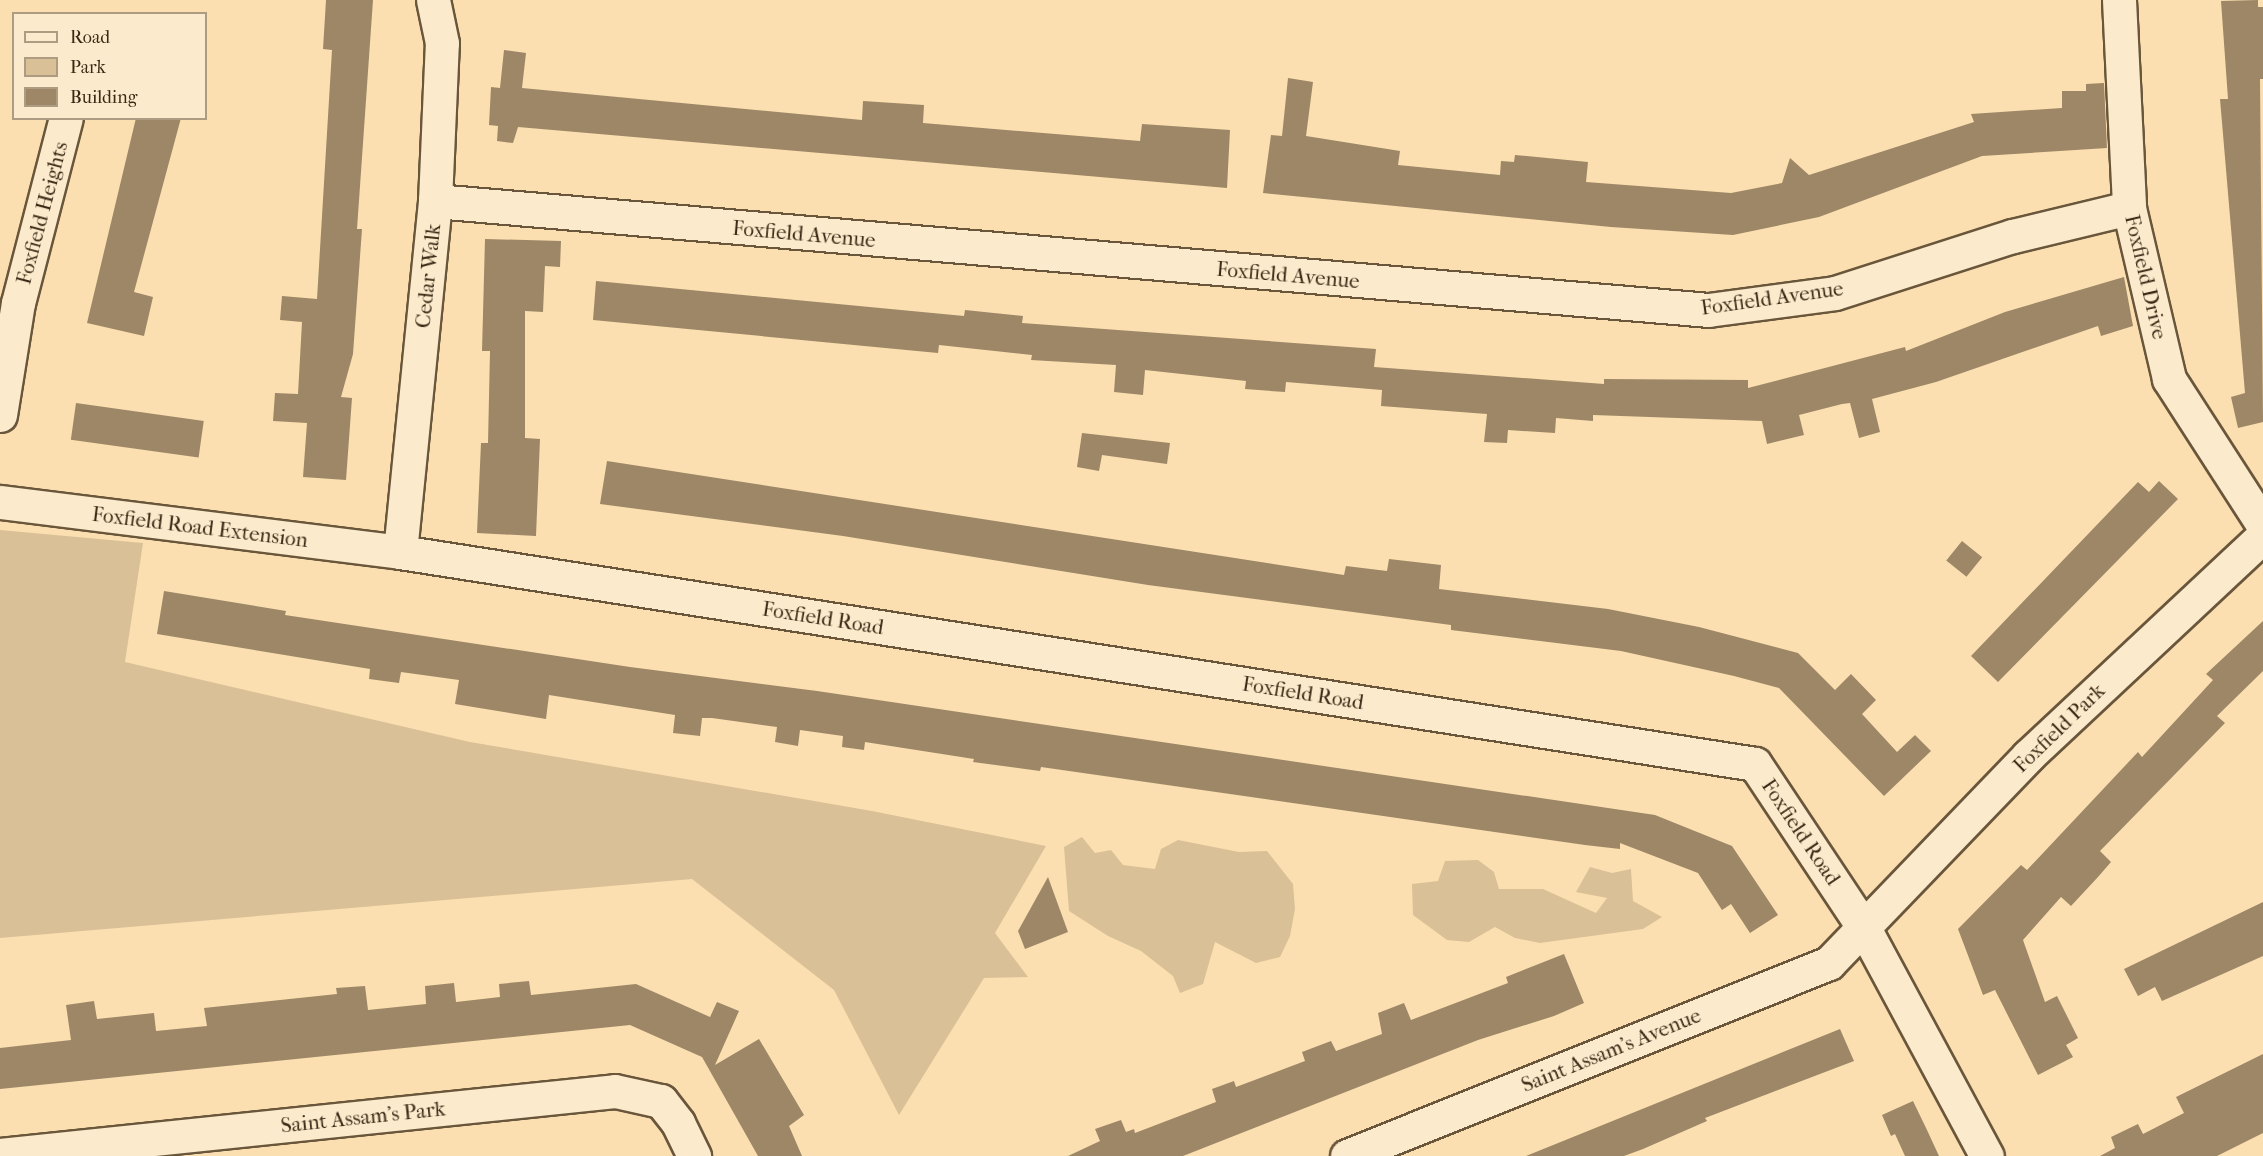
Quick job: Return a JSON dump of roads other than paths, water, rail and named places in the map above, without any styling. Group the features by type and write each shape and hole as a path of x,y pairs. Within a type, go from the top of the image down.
{"street":[{"name":"Cedar Walk","path":"400,552 435,201 442,43 433,0"},
{"name":"Foxfield Drive","path":"2119,0 2129,208 2169,379 2263,525"},
{"name":"Foxfield Heights","path":"0,415 18,303 65,120"},
{"name":"Foxfield Avenue","path":"435,201 1707,310 1835,293 2013,236 2129,208"},
{"name":"Foxfield Road Extension","path":"0,502 400,552"},
{"name":"Foxfield Park","path":"1864,928 2028,756 2263,536"},
{"name":"Foxfield Road","path":"400,552 1755,764 1864,928 1987,1156"},
{"name":"Saint Assam's Avenue","path":"1347,1156 1829,963 1864,928"},
{"name":"Saint Assam's Park","path":"0,1155 615,1091 661,1101 678,1122 694,1156"}]}
